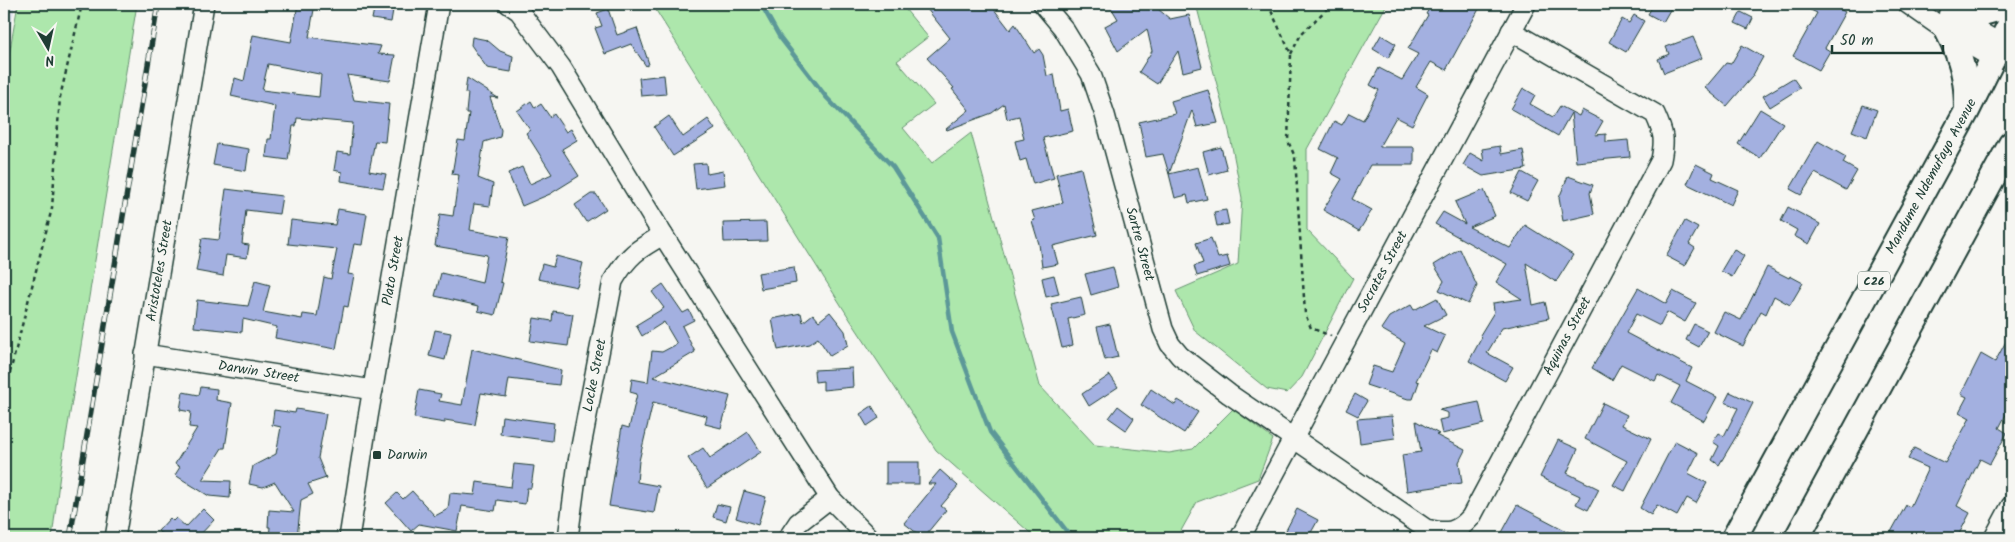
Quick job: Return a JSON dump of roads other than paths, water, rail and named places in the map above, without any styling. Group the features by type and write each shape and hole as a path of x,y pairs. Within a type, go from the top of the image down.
{"main road":[{"path":"1967,111 1966,78 1950,24 2011,5"},
{"name":"Mandume Ndemufayo Avenue","path":"1734,538 1967,111 2004,54 2011,22"},
{"path":"1797,538 2011,144"}],"street":[{"name":"Aristoteles Street","path":"115,538 204,4"},
{"name":"Plato Street","path":"349,538 439,4"},
{"path":"509,4 519,11 561,67 664,235 830,498 869,538"},
{"name":"Sartre Street","path":"1043,4 1063,28 1090,74 1105,115 1163,329 1170,344 1180,356 1229,394 1295,438"},
{"name":"Socrates Street","path":"1240,538 1526,4"},
{"path":"1908,4 1950,24 2004,54"},
{"path":"1922,4 1950,24"},
{"name":"Aquinas Street","path":"1295,438 1426,529 1449,532 1462,528 1471,517 1661,160 1665,143 1662,129 1655,114 1511,31"},
{"name":"Locke Street","path":"568,538 578,462 613,280 624,262 643,246 664,235"},
{"name":"Darwin Street","path":"145,354 373,390"},
{"path":"788,538 798,523 830,498"},
{"path":"1994,538 2011,506"}],"waterway":[{"path":"761,4 779,36 827,98 893,167 938,238 952,332 990,432 1072,538"}],"railway":[{"path":"70,538 158,4"}],"place":[{"name":"Darwin","path":"377,455"}]}
